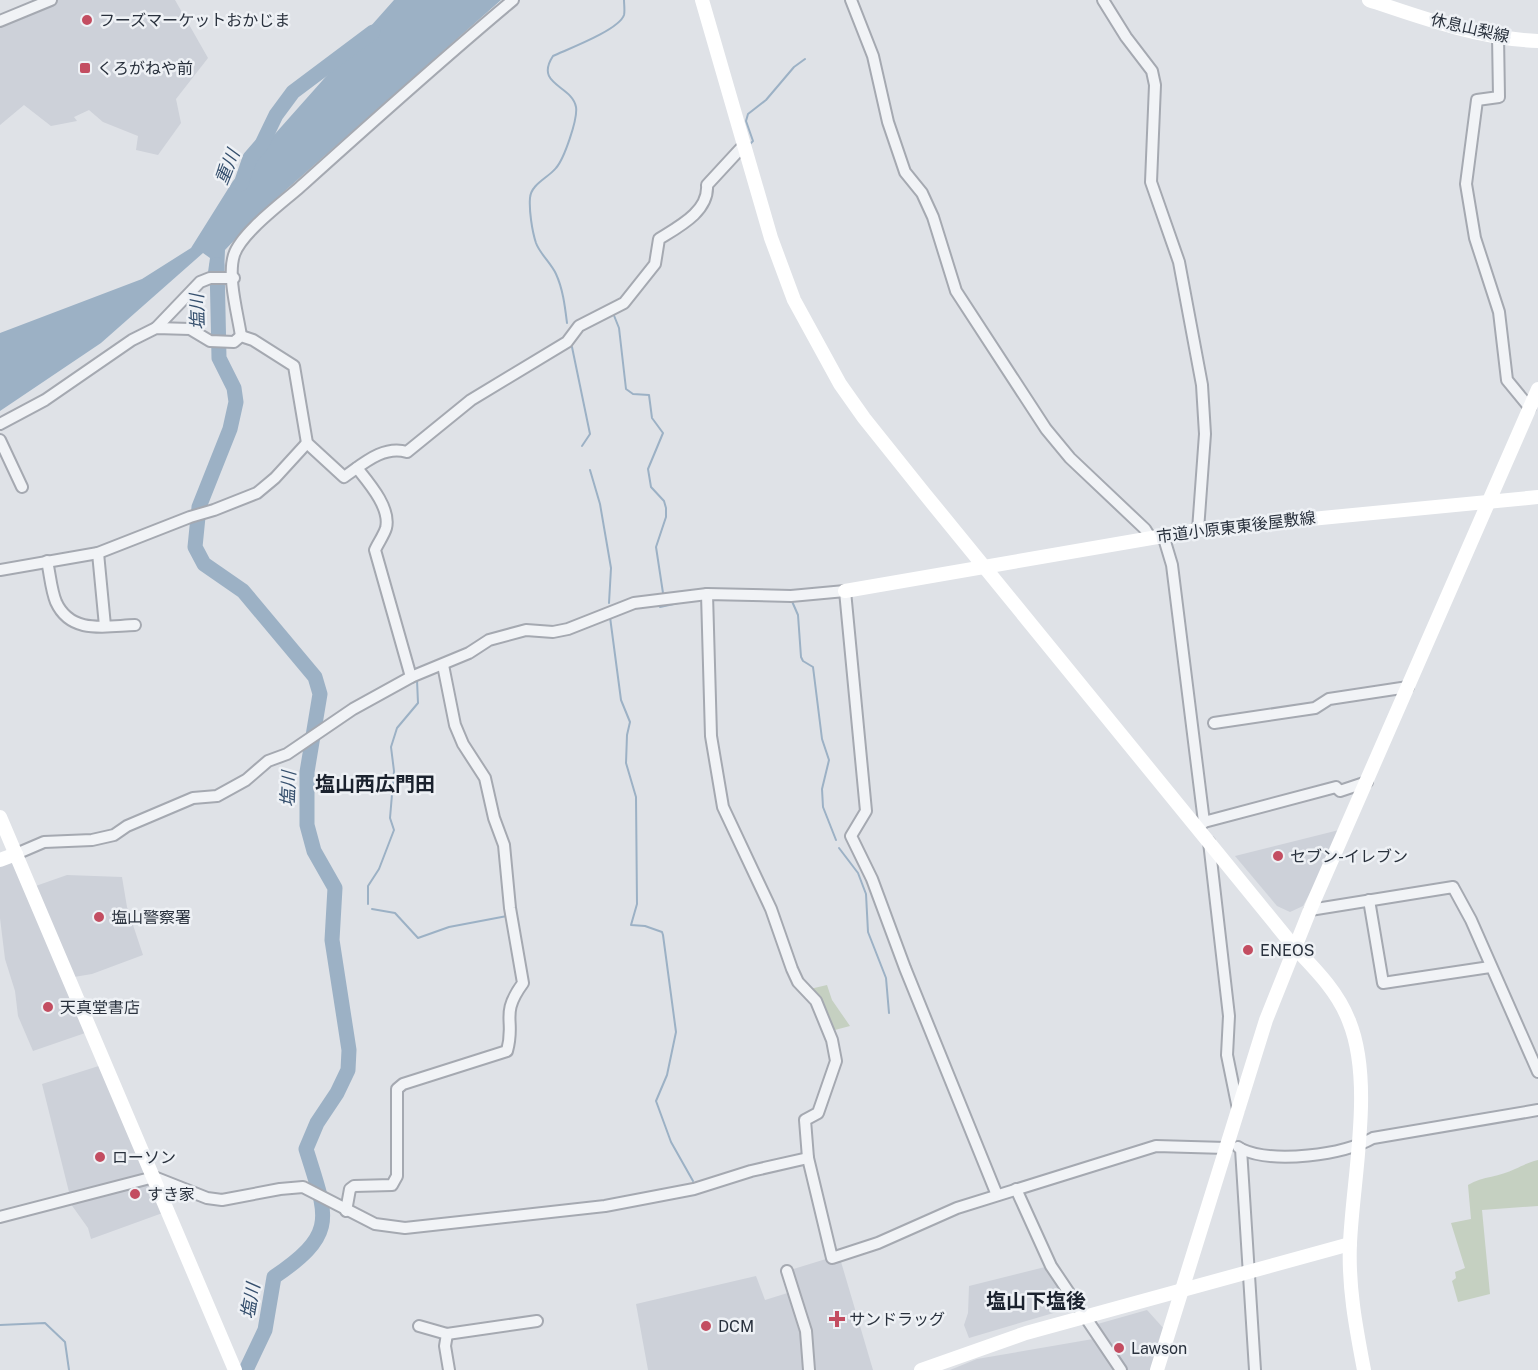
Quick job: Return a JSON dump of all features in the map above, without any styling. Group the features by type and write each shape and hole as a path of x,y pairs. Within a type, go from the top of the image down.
{"street":[{"path":"0,21 51,0"},
{"path":"238,339 233,308 233,257 238,247 258,225 513,0"},
{"path":"702,0 785,278 825,359 864,418 986,569 1201,825 1209,841 1295,948 1330,986 1350,1022 1360,1066 1361,1093 1350,1244 1350,1291 1364,1370"},
{"path":"851,0 873,56 888,122 905,172 922,193 933,217 949,275 956,291 1046,429 1071,458 1145,529 1156,536 1172,565 1201,825"},
{"path":"1103,0 1152,71 1155,85 1151,182 1179,262 1202,385 1205,434 1198,530"},
{"name":"休息山梨線","path":"1369,0 1414,15 1498,36 1538,41"},
{"path":"1498,36 1499,97 1477,100 1466,184 1475,238 1500,312 1507,380 1530,408"},
{"path":"156,328 190,329 210,341 254,340 294,366 307,443 344,477 375,456 396,449 407,452 471,400 567,342 579,326 624,303 655,264 660,239 678,227 704,204 708,197 707,185 744,146"},
{"path":"0,424 45,400 132,340 156,328 200,282 210,278 234,278"},
{"path":"1157,1370 1266,1020 1310,910 1538,389"},
{"path":"0,440 22,487"},
{"path":"0,570 98,553 257,493 307,443"},
{"path":"357,468 376,492 384,513 387,527 375,550 411,677"},
{"name":"市道小原東東後屋敷線","path":"846,591 986,569 1198,530 1538,497"},
{"path":"98,553 105,626"},
{"path":"47,561 55,601 64,615 80,626 135,625"},
{"path":"0,860 44,842 84,841 114,835 127,826 193,798 217,795 246,780 268,761 287,754 327,726 411,677 469,653 489,640 526,630 553,632 568,629 634,603 791,596 846,591 866,811 851,836 872,879 905,968 997,1195"},
{"path":"707,598 711,736 723,807 771,909 798,982 816,1001 832,1040 836,1061 818,1113 805,1120 808,1158 832,1258 878,1243 957,1208 1156,1146 1227,1145 1269,1155 1292,1156 1357,1147 1373,1138 1538,1110"},
{"path":"346,1211 350,1189 354,1186 392,1185 398,1176 397,1089 403,1084 507,1051 510,1040 508,1007 523,983 510,908 504,845 494,818 485,778 464,744 455,724 443,664"},
{"path":"1214,723 1315,708 1329,699 1408,687"},
{"path":"1201,825 1336,787 1340,791 1367,782"},
{"path":"0,817 235,1370"},
{"path":"1209,841 1229,1016 1227,1054 1238,1110"},
{"path":"1310,910 1453,887 1471,920 1490,967 1537,1066"},
{"path":"1369,900 1383,983 1490,967"},
{"path":"1241,1149 1255,1370"},
{"path":"0,1217 153,1177 207,1198 222,1200 303,1187 375,1224 405,1228 562,1211 694,1190 751,1171 808,1158"},
{"path":"1016,1189 1051,1266 1121,1370"},
{"path":"921,1370 986,1346 1084,1317 1247,1270 1350,1244"},
{"path":"787,1271 806,1331 809,1370"},
{"path":"419,1326 447,1334 537,1321"},
{"path":"447,1334 445,1346 449,1370"}],"shaded area":[{"path":"51,0 175,0 208,58 176,99 181,123 158,155 136,150 138,136 103,122 89,110 74,117 77,121 51,126 24,105 0,125 0,21"},
{"path":"1339,830 1322,871 1303,906 1290,912 1277,906 1235,856"},
{"path":"16,854 30,888 67,875 122,877 127,907 143,955 92,974 68,978 91,1031 33,1051 18,1016 15,991 5,959 0,918 0,860"},
{"path":"105,1064 168,1211 91,1239 88,1228 68,1200 69,1192 42,1084"},
{"path":"839,1255 873,1370 648,1370 636,1304 756,1276 765,1300 794,1291 787,1271"},
{"path":"1049,1266 1074,1307 969,1338 964,1325 968,1313 969,1286"},
{"path":"1147,1310 1165,1330 1152,1370 1126,1370 1094,1325"},
{"path":"1093,1339 1116,1370 950,1370 977,1359"}],"green space":[{"path":"827,985 832,1000 850,1026 831,1031 810,989"},
{"path":"1538,1160 1538,1206 1482,1210 1490,1294 1458,1302 1452,1281 1456,1278 1455,1272 1465,1268 1451,1223 1471,1219 1468,1185"}],"water":[{"path":"394,0 501,0 261,212 225,250 224,273 208,272 210,258 203,253 101,343 0,411 0,333 142,279 191,248 233,181"}],"waterway":[{"path":"567,323 563,298 554,270 536,243 530,208 533,189 553,172 563,156 576,113 573,100 551,79 548,66 553,56 603,33 620,21 624,15 624,0"},
{"name":"重川","path":"241,184 250,158 262,144 276,115 293,92 373,32"},
{"path":"750,144 753,141 746,121 748,114 766,100 794,67 805,59"},
{"path":"708,205 711,193"},
{"name":"塩川","path":"217,265 219,358 234,388 236,402 230,429 199,507 195,547 204,564 243,591 315,677 320,694 307,772 307,825 314,851 335,888 332,940 349,1050 348,1070 337,1093 317,1123 306,1149 322,1208 322,1222 318,1235 295,1262 274,1277 265,1330 246,1370"},
{"path":"613,313 619,328 626,389 633,394 649,395 652,418 663,433 648,469 651,487 664,501 666,508 666,517 656,547 663,593"},
{"path":"572,347 590,434 582,446"},
{"path":"590,470 600,504 611,568 609,603"},
{"path":"791,599 798,615 801,657 813,667 822,739 829,760 822,789 823,807 836,840"},
{"path":"660,607 683,602"},
{"path":"610,617 621,700 630,722 626,763 636,797 637,904 631,925 645,926 662,932 676,1032 667,1075 656,1101 671,1142 693,1181"},
{"path":"368,904 368,886 379,869 394,830 390,818 394,771 391,747 397,728 418,703 417,680"},
{"path":"839,848 858,873 866,894 868,932 886,978 889,1013"},
{"path":"372,909 395,913 418,938 449,927 507,916"},
{"path":"0,1325 45,1323 65,1342 69,1370"}],"place":[{"name":"フーズマーケットおかじま","path":"87,20"},
{"name":"くろがねや前","path":"85,68"},
{"name":"セブン-イレブン","path":"1278,856"},
{"name":"塩山警察署","path":"99,917"},
{"name":"ENEOS","path":"1248,950"},
{"name":"天真堂書店","path":"48,1007"},
{"name":"ローソン","path":"100,1157"},
{"name":"すき家","path":"135,1194"},
{"name":"サンドラッグ","path":"837,1319"},
{"name":"DCM","path":"706,1326"},
{"name":"Lawson","path":"1119,1348"}],"district":[{"name":"塩山西広門田","path":"375,784"},
{"name":"塩山下塩後","path":"1036,1301"}]}
